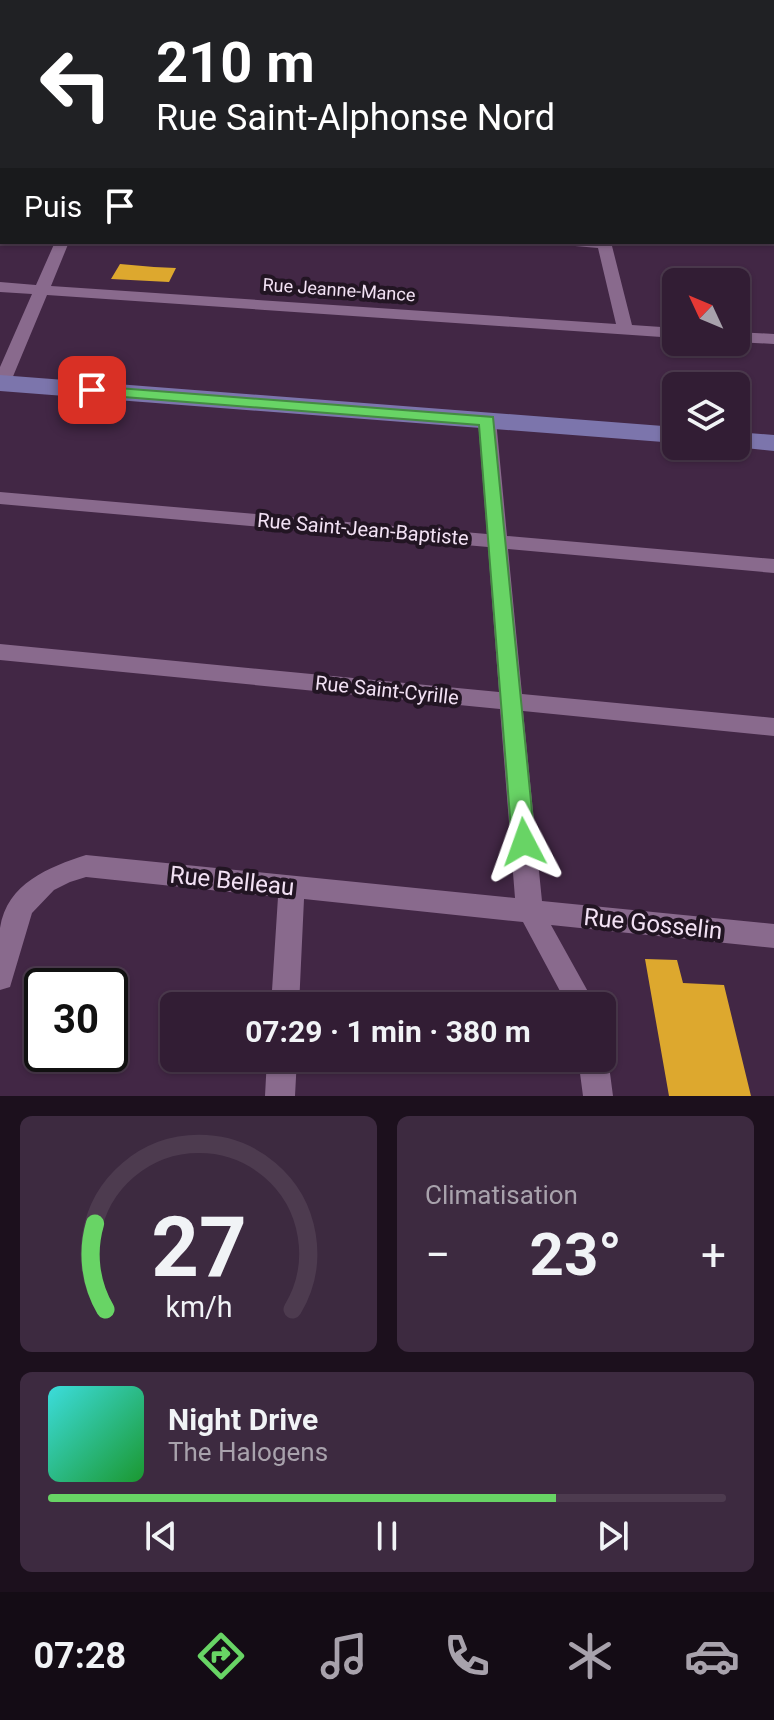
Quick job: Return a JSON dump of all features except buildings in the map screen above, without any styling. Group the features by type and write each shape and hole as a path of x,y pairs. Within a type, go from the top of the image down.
{"main road":[{"path":"0,384 662,434"},
{"path":"750,441 774,443"}],"street":[{"path":"0,384 61,244"},
{"path":"605,244 625,329"},
{"name":"Rue Jeanne-Mance","path":"0,287 662,332"},
{"path":"750,338 774,339"},
{"path":"487,420 528,898 532,912 575,992"},
{"name":"Rue Saint-Jean-Baptiste","path":"0,498 774,566"},
{"name":"Rue Saint-Cyrille","path":"0,652 774,727"},
{"name":"Rue Belleau","path":"0,978 18,910 32,892 63,872 86,866 532,912"},
{"path":"286,992 292,887"},
{"name":"Rue Gosselin","path":"532,912 774,936"},
{"path":"280,1096 281,1072"},
{"path":"595,1072 598,1096"}],"route":[{"path":"92,390 487,420 524,842"}]}
